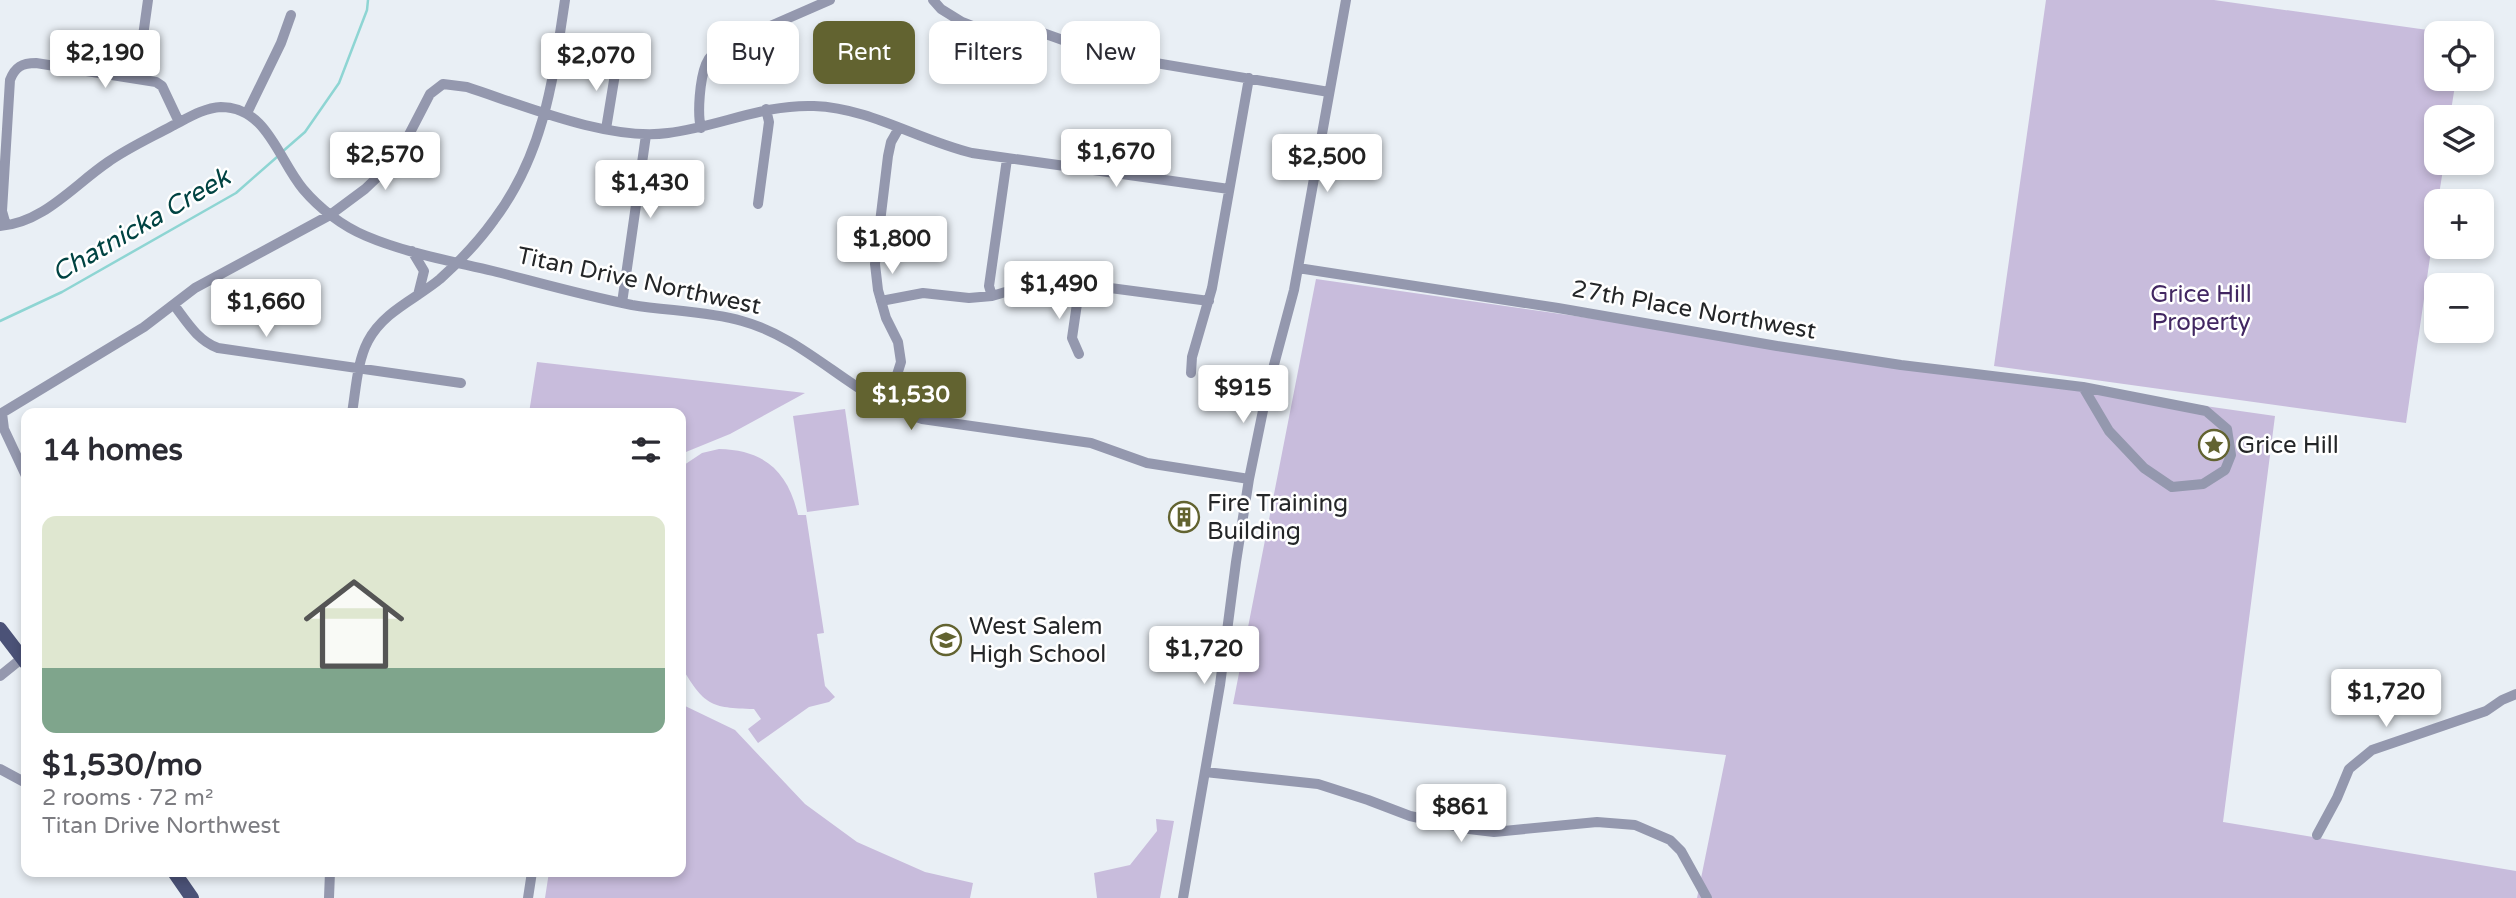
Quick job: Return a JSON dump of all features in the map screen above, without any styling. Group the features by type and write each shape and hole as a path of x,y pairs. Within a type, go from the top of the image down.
{"main road":[{"path":"0,629 21,654"},
{"path":"177,877 192,898"}],"street":[{"path":"137,79 149,0"},
{"path":"353,408 359,368 369,340 378,326 456,263 480,239 508,200 533,153 553,81 565,0"},
{"path":"701,128 698,117 706,64 712,54 722,47 830,0"},
{"path":"933,0 951,16 981,29 1043,33 1102,54 1329,92"},
{"path":"1183,898 1225,652 1249,478 1261,417 1298,268 1346,0"},
{"path":"179,122 162,86 156,82 36,64 26,63 18,67 9,80 3,225 22,222 35,216 124,152 198,112 214,108 234,108 247,113 281,43 291,15"},
{"path":"606,129 617,62"},
{"path":"1191,373 1192,357 1209,301 1249,78"},
{"path":"21,465 4,429 2,412 144,327 216,276 330,215 365,190 401,150 430,94 443,84 455,84 606,129 646,135 701,128 766,109 816,106 842,109 879,119 942,146 1006,159 1229,189"},
{"path":"758,204 769,122 766,109"},
{"name":"Titan Drive Northwest","path":"247,113 255,118 269,135 285,165 303,190 330,215 366,236 412,251 570,292 622,303 727,317 753,324 793,344 883,403 922,419 1091,443 1147,463 1249,478"},
{"path":"883,403 895,382 901,362 898,342 881,301 874,264 888,156 891,142 899,128"},
{"path":"622,303 646,135"},
{"path":"992,296 989,286 1006,159"},
{"path":"412,251 424,271 418,295"},
{"name":"27th Place Northwest","path":"1298,268 1901,365 2083,387 2206,411 2227,429 2231,455 2225,470 2203,484 2172,487 2144,468 2109,431 2083,387"},
{"path":"881,301 923,293 969,298 992,296 1039,282 1080,283 1209,301"},
{"path":"1079,354 1072,338 1080,283"},
{"path":"174,305 197,335 218,348 461,383"},
{"path":"0,676 21,662"},
{"path":"2317,835 2349,769 2372,750 2486,711 2516,694"},
{"path":"0,769 21,780"},
{"path":"1205,772 1318,784 1410,816 1469,829 1494,832 1597,822 1635,825 1670,840 1681,851 1707,898"},
{"path":"329,898 330,877"},
{"path":"528,898 531,877"}],"green space":[{"name":"Grice Hill Property","path":"2046,0 2214,0 2424,29 2424,91 2454,91 2452,105 2424,105 2424,175 2442,175 2440,189 2424,189 2424,259 2430,259 2428,273 2424,273 2424,299 2406,423 1994,366"},
{"path":"1316,279 2275,416 2223,822 2516,871 2516,898 1697,898 1726,755 1233,704"},
{"path":"537,362 805,393 730,434 686,452 686,408 530,408"},
{"path":"845,409 859,505 807,512 793,416"},
{"path":"719,449 735,450 761,459 772,466 788,486 798,515 806,515 824,633 817,634 825,686 835,697 829,702 809,707 758,743 748,729 761,719 754,709 727,707 710,702 696,689 686,674 686,464 702,453"},
{"path":"686,706 735,730 805,804 857,842 925,872 973,883 970,898 545,898 548,877 686,877"},
{"path":"1156,819 1174,821 1160,898 1097,898 1094,873 1130,865 1157,831"}],"waterway":[{"name":"Chatnicka Creek","path":"282,152 305,132 339,83 367,10 368,0"},
{"name":"Chatnicka Creek","path":"0,321 62,292 236,193 277,157"}],"place":[{"name":"Grice Hill","path":"2214,445"},
{"name":"Fire Training Building","path":"1184,517"},
{"name":"West Salem High School","path":"946,640"}]}
